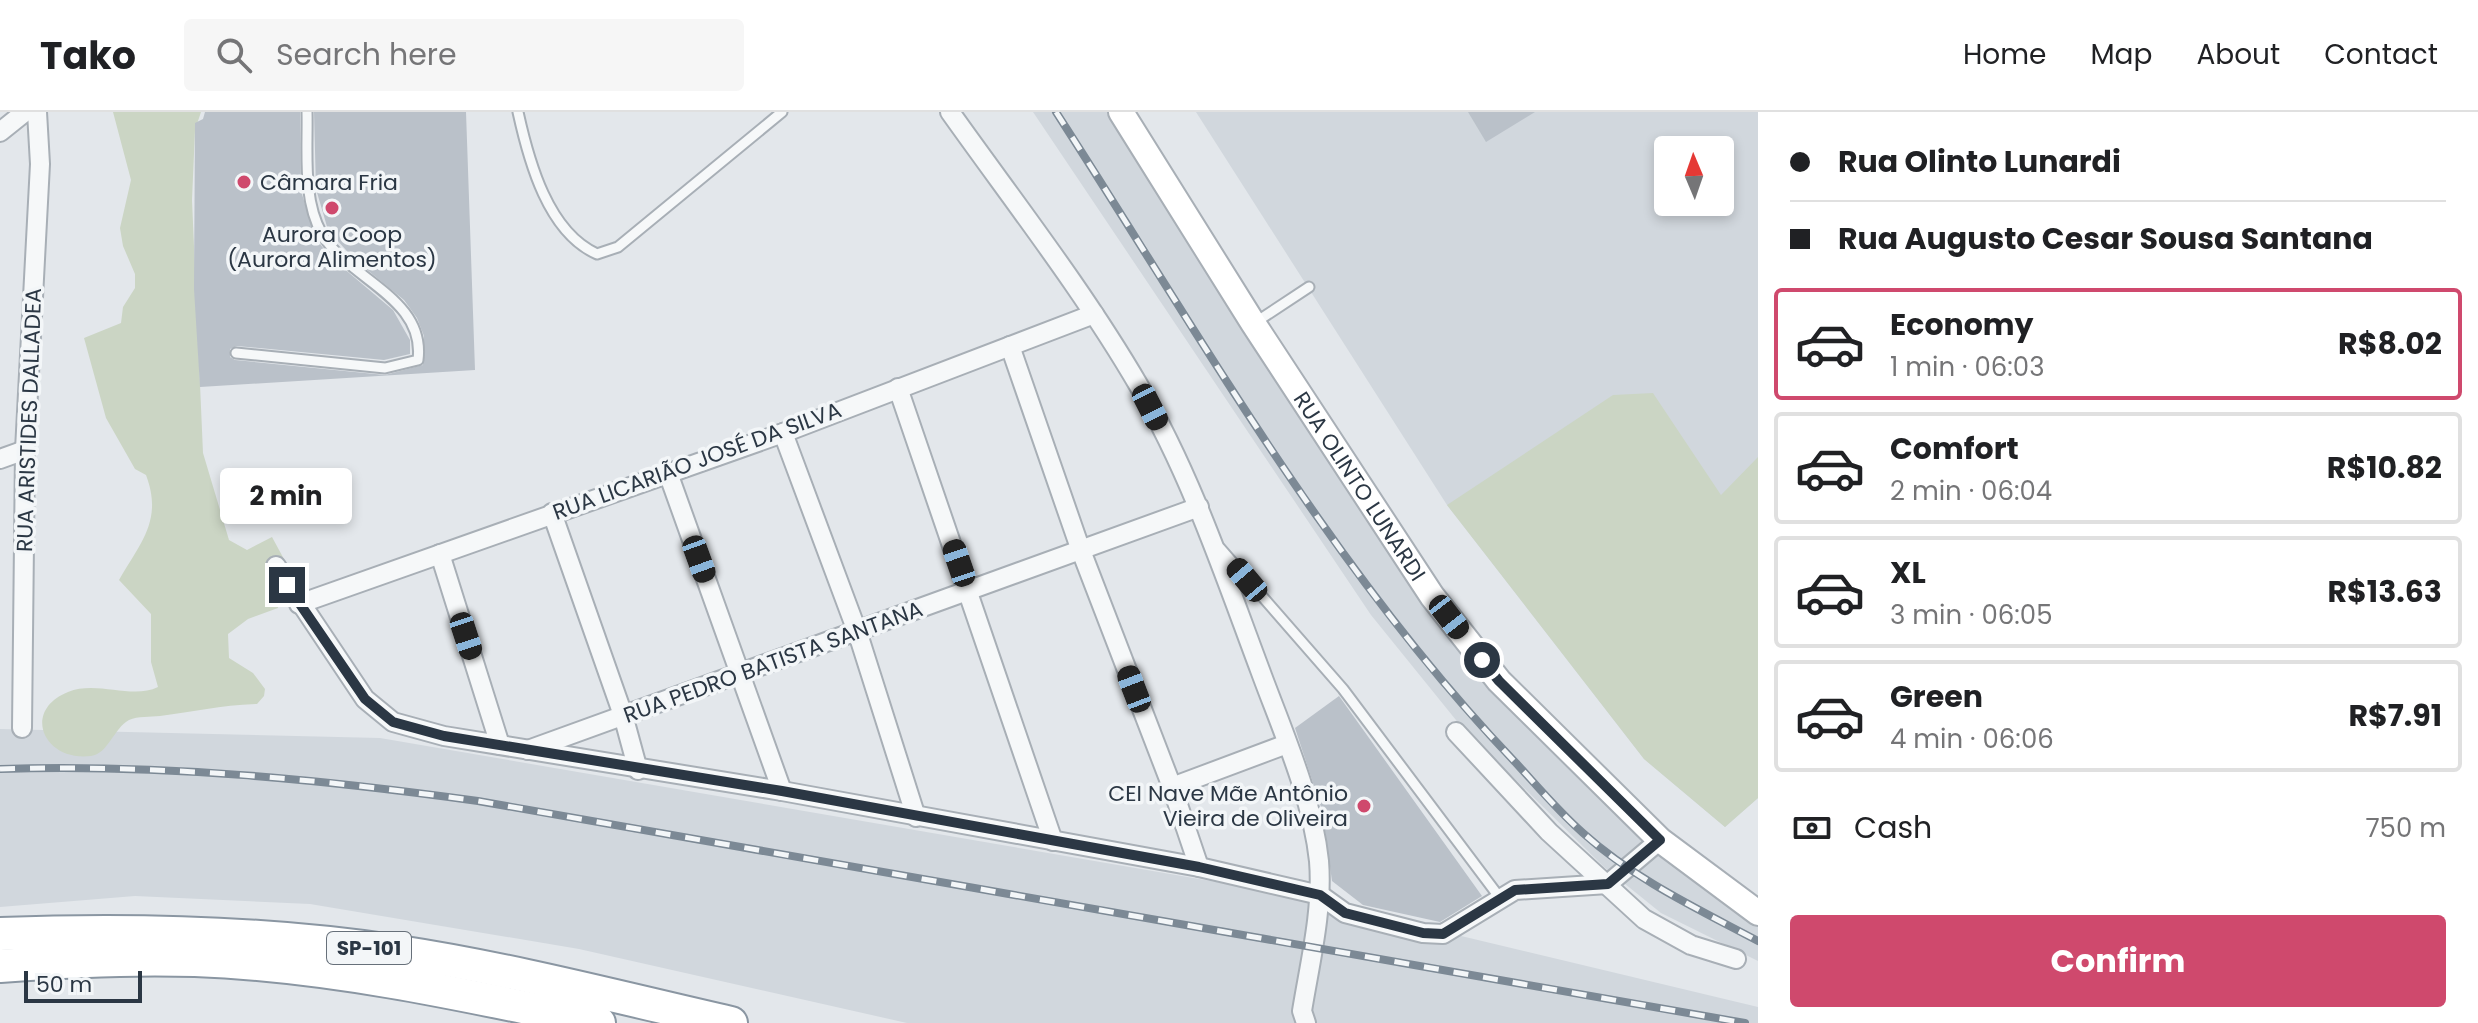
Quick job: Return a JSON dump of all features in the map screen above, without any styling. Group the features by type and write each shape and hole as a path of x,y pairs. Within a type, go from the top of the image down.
{"highway":[{"name":"SP-101","path":"0,934 153,932 323,942 401,952 514,974 731,1023"},
{"name":"SP-101","path":"0,966 83,960 240,963 501,1002 599,1023"}],"street":[{"path":"0,132 25,112"},
{"name":"RUA ARISTIDES DALLADEA","path":"22,728 25,450 40,164 37,112"},
{"path":"950,112 1094,314 1140,387 1199,507 1287,744 1312,824 1319,859 1320,895 1302,1011 1306,1023"},
{"name":"RUA OLINTO LUNARDI","path":"1121,112 1253,323 1432,596 1470,645 1499,681 1660,840 1758,913"},
{"name":"RUA LICARIÃO JOSÉ DA SILVA","path":"299,604 783,433 1094,314"},
{"path":"1010,346 1080,548 1172,787 1199,867"},
{"path":"898,388 1053,841"},
{"path":"783,433 858,634 916,817"},
{"path":"0,459 25,450"},
{"path":"668,473 782,791"},
{"name":"RUA PEDRO BATISTA SANTANA","path":"528,751 740,673 858,634 1080,548 1199,507"},
{"path":"552,513 623,715 638,770"},
{"path":"440,554 500,745"},
{"path":"276,566 365,699 393,722 444,736 638,770 782,791 1199,867 1320,895 1345,913 1423,933 1443,934 1515,890 1608,884 1660,840"},
{"path":"1456,732 1549,832 1644,919 1691,945 1736,959"},
{"path":"1172,787 1287,744"}],"lane":[{"path":"236,353 385,368 418,360 420,341 407,313 322,234 309,192 307,112"},
{"path":"518,112 535,171 555,214 576,245 597,254 618,247 782,112"},
{"path":"1253,323 1309,287"},
{"path":"1210,536 1343,689 1500,898"}],"shaded area":[{"path":"1033,112 1121,112 1499,681 1758,913 1758,961 1661,913 1604,867 1460,725 1371,615"},
{"path":"1196,112 1758,112 1758,798 1725,827 1644,759 1447,505"},
{"path":"0,729 380,738 1281,893 1758,1007 1758,1023 907,1023 579,949 310,904 135,896 0,907"}],"green space":[{"path":"113,112 201,112 195,130 192,200 203,453 229,540 247,550 272,537 298,585 274,569 278,608 248,619 228,634 229,658 253,673 265,689 264,696 257,704 129,720 102,751 91,756 75,756 61,751 44,733 42,722 45,711 54,700 79,689 137,692 158,687 151,662 151,614 119,580 147,530 151,518 151,491 146,475 135,469 106,418 84,338 121,323 123,307 135,288 135,274 123,246 120,228 131,180"},
{"path":"1653,393 1721,495 1758,457 1758,798 1725,827 1644,759 1447,505 1613,395"}],"building":[{"name":"Aurora Coop (Aurora Alimentos)","path":"205,112 300,112 301,191 315,237 329,256 393,310 410,340 410,354 384,360 237,346 230,349 230,357 235,360 385,375 423,365 424,336 417,318 404,300 354,259 328,230 316,189 314,112 466,112 475,370 200,387 194,289 195,123 203,119"},
{"path":"1468,112 1535,112 1486,142"},
{"name":"CEI Nave Mãe Antônio Vieira de Oliveira","path":"1339,696 1482,896 1440,922 1363,905 1332,881 1322,810 1295,728"}],"railway":[{"path":"1056,112 1271,449 1387,612 1449,689 1557,808 1603,850 1667,892 1758,941"},
{"path":"0,769 120,769 240,775 478,801 1745,1023"}],"place":[{"name":"Câmara Fria","path":"244,182"},
{"name":"Aurora Coop (Aurora Alimentos)","path":"332,208"},
{"name":"CEI Nave Mãe Antônio Vieira de Oliveira","path":"1364,806"}],"route":[{"path":"287,585 365,699 393,722 444,736 638,770 782,791 1199,867 1320,895 1345,913 1423,933 1443,934 1515,890 1608,884 1660,840 1499,681 1482,660"}]}
